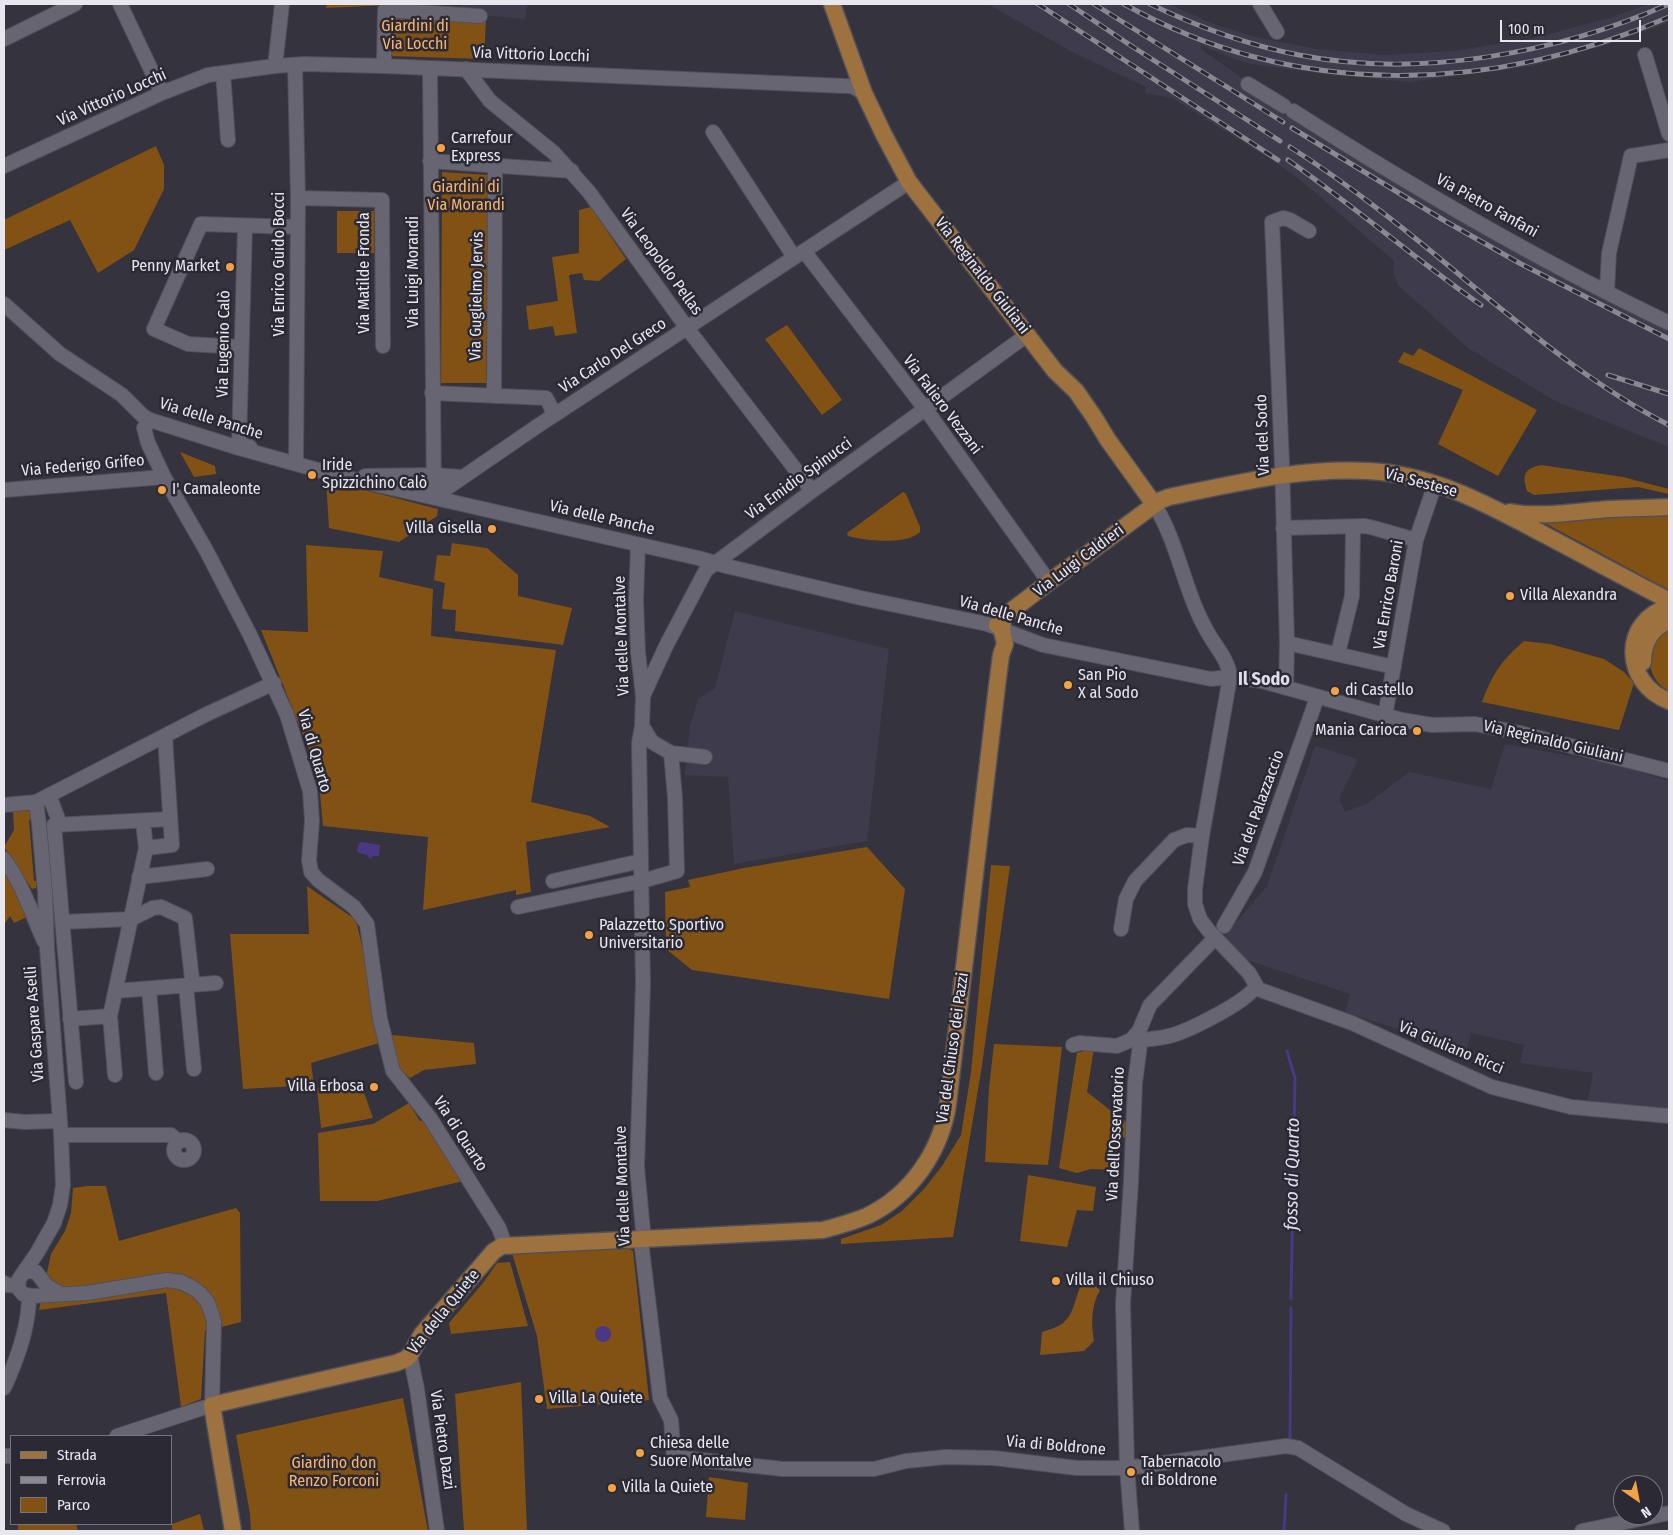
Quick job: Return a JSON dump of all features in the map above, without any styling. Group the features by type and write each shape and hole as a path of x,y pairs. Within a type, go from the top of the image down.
{"main road":[{"name":"Via Reginaldo Giuliani","path":"831,4 832,24 846,73 858,90 881,150 895,170 909,182 1055,371 1076,391 1108,440 1154,504"},
{"name":"Via Sestese","path":"1154,504 1169,497 1282,476 1327,471 1367,470 1402,475 1460,492 1498,510 1667,609"},
{"name":"Via Luigi Caldieri","path":"1000,625 1049,582 1154,504"},
{"path":"1498,510 1528,514 1558,514 1610,509 1669,507"},
{"path":"1667,609 1653,614 1645,621 1638,631 1633,656 1636,672 1642,682 1652,691 1669,701"},
{"name":"Via del Chiuso dei Pazzi","path":"643,1239 812,1231 840,1225 867,1216 894,1198 925,1164 940,1134 947,1111 1000,655 993,636 1000,625"},
{"path":"505,1245 643,1239"},
{"name":"Via della Quiete","path":"212,1405 396,1363 406,1359 422,1334 451,1300 494,1251 505,1245"},
{"path":"212,1405 234,1531"}],"street":[{"path":"4,39 75,4"},
{"path":"120,4 162,93"},
{"path":"275,66 282,4"},
{"path":"1260,4 1277,32"},
{"path":"384,66 386,10 480,16"},
{"path":"1645,55 1669,134"},
{"name":"Via Enrico Guido Bocci","path":"295,65 298,198 296,463"},
{"name":"Via Vittorio Locchi","path":"4,166 162,93 208,75 275,66 384,66 466,69 858,90"},
{"name":"Via Luigi Morandi","path":"430,68 434,497"},
{"name":"Via Leopoldo Pellas","path":"466,69 490,101 554,153 572,171 687,328 812,491"},
{"path":"223,73 228,140"},
{"name":"Via Pietro Fanfani","path":"1248,84 1391,172 1501,235 1669,323"},
{"name":"Via Faliero Vezzani","path":"712,132 799,254 925,409 1049,582"},
{"path":"1607,291 1609,253 1630,156 1669,150"},
{"path":"430,161 572,171"},
{"name":"Via Guglielmo Jervis","path":"494,396 495,166"},
{"name":"Via Carlo Del Greco","path":"434,497 551,417 909,182"},
{"name":"Via Matilde Fronda","path":"298,198 382,200 383,346"},
{"name":"Via del Sodo","path":"1286,688 1287,642 1272,222 1283,218 1290,220 1309,232"},
{"path":"241,347 188,344 154,329 200,224 297,226"},
{"name":"Via Eugenio Calò","path":"245,226 239,444 254,448 257,452"},
{"name":"Via delle Panche","path":"4,304 60,354 122,395 143,416 150,420 343,477 698,558 861,598 1000,625 1043,645 1211,679 1230,677"},
{"name":"Via Emidio Spinucci","path":"643,696 666,646 706,570 713,563 1027,335"},
{"path":"432,393 546,398 552,409 551,417"},
{"name":"Via di Quarto","path":"150,420 145,425 145,434 164,477 206,550 250,635 287,715 310,791 312,820 309,860 311,872 318,880 354,906 367,924 380,1019 393,1071 430,1118 499,1228 505,1245"},
{"path":"343,477 433,475 462,477"},
{"name":"Via Federigo Grifeo","path":"4,490 164,477"},
{"name":"Via Enrico Baroni","path":"1385,716 1416,540 1436,484"},
{"name":"Via Reginaldo Giuliani","path":"1154,504 1171,536 1198,614 1230,667 1230,677 1251,679 1385,716 1425,724 1475,724 1520,733 1669,771"},
{"path":"1338,653 1352,596 1353,527"},
{"path":"1283,528 1374,528 1416,540"},
{"name":"Via delle Montalve","path":"638,545 636,600 638,652 643,696 642,726 639,743 644,984 637,1168 643,1239 642,1249 660,1398 671,1420 674,1457"},
{"path":"1287,642 1394,667"},
{"path":"1230,677 1202,836 1195,904 1200,919 1215,938 1249,973 1255,982 1255,988"},
{"path":"4,805 36,802 205,715 274,684"},
{"name":"Via del Palazzaccio","path":"1224,926 1255,872 1317,698"},
{"path":"642,726 652,742 671,753 705,757"},
{"path":"146,848 172,845 165,736"},
{"path":"518,906 642,881 677,871 675,798 671,753"},
{"path":"49,795 60,824"},
{"name":"Via Gaspare Aselli","path":"20,1280 54,1223 62,1196 63,1185 45,892 36,802"},
{"path":"76,1082 54,825 143,822 170,819"},
{"path":"115,1075 110,1016 146,848 143,822"},
{"path":"1121,929 1126,899 1135,882 1174,840 1187,835 1202,836"},
{"path":"4,859 26,899 47,948"},
{"path":"553,880 641,861"},
{"path":"139,877 207,869"},
{"path":"26,899 38,898 45,892"},
{"path":"62,922 131,919 161,906 185,918 192,979 188,986 194,1069"},
{"path":"1073,1045 1080,1043 1117,1046 1131,1040 1139,1031 1150,1005 1215,938"},
{"path":"116,991 216,983"},
{"name":"Via Giuliano Ricci","path":"1255,988 1352,1023 1492,1087 1571,1107 1669,1116"},
{"name":"Via dell'Osservatorio","path":"1132,1531 1127,1468 1123,1303 1135,1083 1140,1044 1142,1040 1167,1036 1186,1030 1227,1009 1246,997 1255,988"},
{"path":"149,989 156,1073"},
{"path":"70,1019 110,1016"},
{"path":"4,1120 24,1122 60,1121"},
{"path":"61,1135 171,1135 179,1142 187,1140 193,1146 193,1154 177,1172"},
{"name":"Via Gaspare Aselli","path":"41,1277 40,1261 45,1240"},
{"path":"4,1283 8,1285 20,1280 32,1271 41,1277 52,1290 62,1294"},
{"path":"4,1388 20,1348 32,1296 42,1289 41,1277"},
{"path":"20,1280 22,1294 32,1296 114,1289 167,1280 181,1282 193,1288 208,1303 214,1321 212,1405 120,1435"},
{"name":"Via Pietro Dazzi","path":"410,1355 417,1389 437,1531"},
{"name":"Via di Boldrone","path":"674,1457 783,1469 874,1469 906,1461 946,1456 994,1458 1077,1468 1127,1468 1286,1446 1298,1448 1406,1514 1443,1531"},
{"path":"1582,1531 1669,1513"}],"shaded area":[{"path":"461,4 527,4 525,19 459,13"},
{"path":"988,4 1171,4 1214,24 1255,37 1318,49 1383,55 1453,51 1530,39 1609,18 1648,4 1669,4 1669,22 1606,45 1533,66 1409,82 1315,73 1251,64 1200,45 1202,50 1277,102 1458,208 1669,319 1669,447 1555,401 1468,348 1398,285 1393,272 1394,261 1303,182 1275,162 1172,98 1145,93 1146,87 1074,53"},
{"path":"735,611 889,649 867,841 734,864 728,777 685,775 690,725 698,699 715,688"},
{"path":"1505,744 1609,763 1669,781 1669,1120 1586,1110 1593,1073 1520,1063 1524,1045 1471,1033 1466,1051 1345,1012 1350,994 1244,959 1223,938 1267,886 1315,746 1358,759 1339,799 1345,812 1368,803 1409,772 1491,789"},
{"path":"359,843 380,845 379,856 373,856 370,859 367,855 359,853 357,851"},
{"path":"1086,1279 1100,1290 1092,1315 1094,1341 1084,1351 1040,1355 1042,1332 1064,1322 1074,1307 1079,1289"},
{"path":"603,1326 611,1334 603,1342 595,1334"}],"green space":[{"path":"327,4 391,4 391,5 326,8"},
{"name":"Giardini di Via Locchi","path":"390,15 486,19 484,59 389,56"},
{"path":"156,146 164,165 164,189 134,250 98,273 70,220 4,250 4,220"},
{"name":"Giardini di Via Morandi","path":"442,172 490,175 486,383 441,383"},
{"path":"591,207 626,259 599,281 584,280 582,273 569,275 577,333 555,336 553,326 529,330 526,306 558,301 552,257 579,253 579,210"},
{"path":"337,211 374,211 374,253 337,253"},
{"path":"787,325 842,400 822,415 765,339"},
{"path":"1419,348 1537,410 1498,476 1438,444 1463,390 1398,362 1404,352 1413,356"},
{"path":"180,452 215,466 216,474 194,477"},
{"path":"1541,465 1623,477 1669,489 1669,494 1638,487 1534,495 1527,491 1525,476 1531,468"},
{"path":"326,480 438,509 437,516 399,542 329,528"},
{"path":"903,492 906,494 920,527 920,532 906,539 886,541 848,536 847,533"},
{"path":"1669,514 1669,590 1539,520"},
{"path":"452,543 487,548 518,575 518,596 572,608 563,645 455,631 456,610 442,609 445,583 434,580 437,555 450,556"},
{"path":"306,545 383,551 379,577 433,589 431,636 556,650 531,802 590,816 610,827 526,842 531,892 516,895 516,890 423,910 428,837 323,826 318,772 261,630 308,632"},
{"path":"1669,631 1669,691 1661,686 1651,670 1650,651 1660,636"},
{"path":"1524,641 1550,644 1604,659 1624,672 1634,683 1619,730 1482,702 1499,668"},
{"path":"13,810 29,810 33,818 29,820 34,881 37,881 36,888 32,889 4,847 14,830"},
{"path":"867,847 905,889 889,999 692,970 666,949 665,892 690,887 688,880 744,868"},
{"path":"991,865 1010,866 981,1072 953,1237 841,1244 841,1239 881,1225 902,1211 924,1189 942,1166 961,1135 971,1072"},
{"path":"4,870 27,917 14,923 10,916 5,923 4,918"},
{"path":"307,886 356,920 366,963 379,1043 311,1063 314,1085 243,1089 230,934 309,934"},
{"path":"392,1035 474,1043 476,1064 424,1070 410,1078 400,1070"},
{"path":"994,1044 1062,1047 1048,1165 985,1162 989,1088"},
{"path":"1094,1048 1087,1092 1129,1125 1130,1137 1117,1138 1116,1170 1091,1169 1077,1173 1059,1168 1077,1053"},
{"path":"360,1081 373,1118 321,1128 317,1088"},
{"path":"409,1103 420,1121 426,1120 464,1181 377,1201 320,1201 318,1133 373,1124"},
{"path":"1028,1175 1096,1187 1093,1211 1077,1210 1067,1247 1020,1241"},
{"path":"106,1186 119,1241 236,1208 240,1213 241,1322 205,1331 201,1399 181,1407 166,1293 39,1310 51,1254 65,1231 71,1213 73,1188"},
{"path":"627,1248 633,1251 649,1400 547,1409 537,1336 512,1253"},
{"path":"510,1262 528,1326 451,1334 449,1323 483,1283 497,1263"},
{"path":"521,1382 527,1531 464,1531 455,1394"},
{"name":"Giardino don Renzo Forconi","path":"403,1398 428,1531 251,1531 250,1514 236,1435"},
{"path":"709,1477 748,1483 745,1520 706,1517"},
{"path":"200,1514 204,1531 172,1531 172,1524"},
{"path":"18,1525 76,1525 78,1531 18,1531"}],"waterway":[{"name":"fosso di Quarto","path":"1287,1051 1295,1078 1291,1299"},
{"name":"fosso di Quarto","path":"1290,1438 1291,1308"},
{"name":"fosso di Quarto","path":"1284,1531 1286,1495"}],"railway":[{"path":"1038,4 1278,160"},
{"path":"1069,4 1280,141"},
{"path":"1094,4 1283,122"},
{"path":"1124,4 1189,35 1256,57 1325,71 1394,75 1464,72 1533,61 1602,42 1669,17"},
{"path":"1150,4 1223,34 1280,51 1345,62 1392,64 1488,57 1535,48 1581,36 1669,4"},
{"path":"1292,128 1445,221 1521,264 1669,339"},
{"path":"1290,147 1336,178 1381,212 1565,359 1615,394 1669,425"},
{"path":"1288,160 1481,305"},
{"path":"1608,375 1669,394"}],"place":[{"name":"Carrefour Express","path":"441,148"},
{"name":"Penny Market","path":"230,267"},
{"name":"Iride Spizzichino Calò","path":"312,475"},
{"name":"I' Camaleonte","path":"162,490"},
{"name":"Villa Gisella","path":"492,529"},
{"name":"Villa Alexandra","path":"1510,596"},
{"name":"San Pio X al Sodo","path":"1068,685"},
{"name":"di Castello","path":"1335,691"},
{"name":"Mania Carioca","path":"1417,731"},
{"name":"Palazzetto Sportivo Universitario","path":"589,935"},
{"name":"Villa Erbosa","path":"374,1087"},
{"name":"Villa il Chiuso","path":"1056,1281"},
{"name":"Villa La Quiete","path":"539,1399"},
{"name":"Chiesa delle Suore Montalve","path":"640,1453"},
{"name":"Tabernacolo di Boldrone","path":"1131,1472"},
{"name":"Villa la Quiete","path":"612,1488"}],"district":[{"name":"Il Sodo","path":"1264,680"}]}
